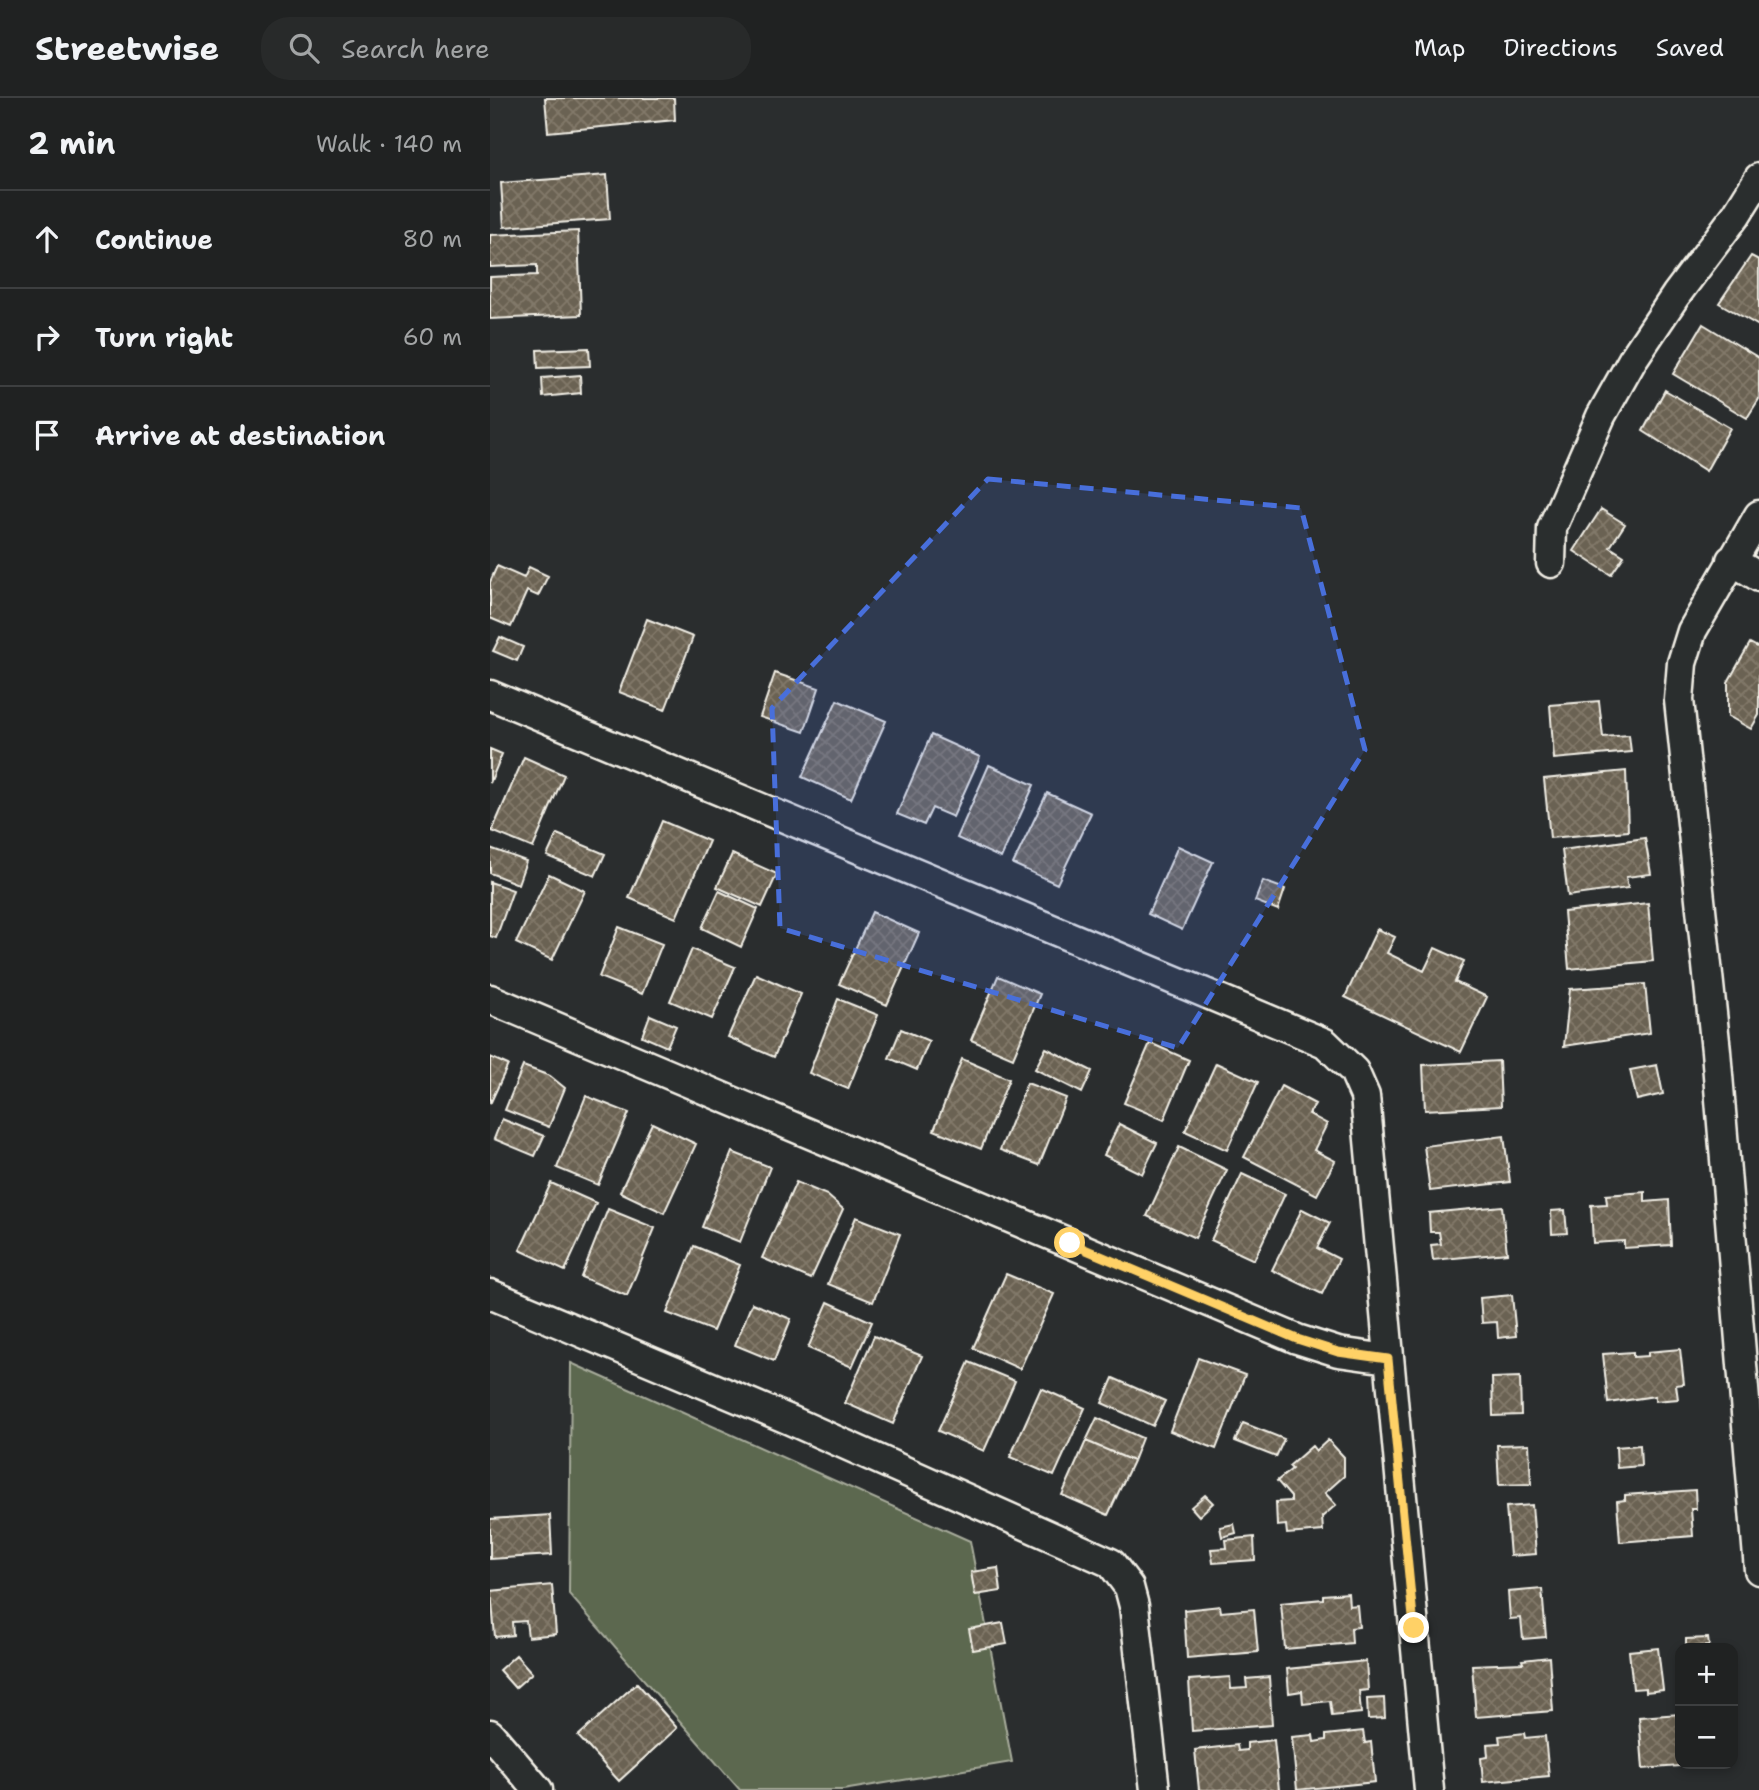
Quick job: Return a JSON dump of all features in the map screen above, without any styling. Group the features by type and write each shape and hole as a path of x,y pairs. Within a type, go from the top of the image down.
{"street":[{"path":"1551,563 1552,528 1601,416 1633,359 1757,187"},
{"path":"1759,515 1692,631 1682,663 1679,699 1716,1051 1759,1570"},
{"path":"1731,560 1759,577"},
{"path":"490,695 1325,1043 1354,1071 1366,1096 1429,1790"},
{"path":"490,999 1297,1339 1338,1352 1388,1359"},
{"path":"490,1294 790,1420 1111,1563 1129,1587 1134,1606 1155,1790"},
{"path":"490,1734 538,1790"}],"highlighted area":[{"path":"988,479 1301,508 1365,750 1178,1048 780,928 772,708"}],"green space":[{"path":"571,1363 970,1541 1012,1762 843,1790 740,1790 569,1594"}],"building":[{"path":"545,98 674,98 675,120 548,132"},
{"path":"607,175 610,219 504,227 501,183"},
{"path":"578,231 581,315 490,319 490,277 537,275 537,265 490,267 490,235"},
{"path":"1751,256 1759,260 1759,326 1719,303"},
{"path":"1703,324 1759,358 1759,399 1747,418 1673,374"},
{"path":"589,348 590,366 538,368 537,350"},
{"path":"580,375 581,393 543,397 542,378"},
{"path":"1665,390 1730,428 1706,471 1643,431"},
{"path":"1601,509 1625,524 1610,547 1624,556 1611,575 1574,551"},
{"path":"497,566 524,578 529,567 548,576 538,596 527,591 511,627 490,618 490,582"},
{"path":"647,619 693,637 665,710 619,692"},
{"path":"500,637 523,647 517,661 493,651"},
{"path":"1750,643 1759,648 1759,715 1751,729 1728,716 1728,682"},
{"path":"775,673 819,688 804,732 760,717"},
{"path":"837,700 886,721 851,799 802,777"},
{"path":"1599,701 1603,737 1629,735 1631,752 1554,759 1550,705"},
{"path":"931,735 980,757 953,817 932,808 924,825 897,814"},
{"path":"490,749 502,754 490,783"},
{"path":"524,757 564,775 533,848 492,831"},
{"path":"989,765 1034,785 1001,858 957,838"},
{"path":"1626,771 1628,831 1550,838 1544,779"},
{"path":"1047,793 1091,813 1057,884 1013,864"},
{"path":"662,821 709,841 676,918 629,898"},
{"path":"557,834 605,854 595,876 547,856"},
{"path":"1645,838 1651,874 1626,877 1628,888 1568,896 1562,850"},
{"path":"1178,846 1213,862 1182,930 1148,914"},
{"path":"490,848 526,861 518,884 490,873"},
{"path":"732,854 777,874 762,907 717,887"},
{"path":"549,874 585,891 552,960 516,943"},
{"path":"1263,881 1285,889 1278,910 1255,901"},
{"path":"490,882 513,890 496,938 490,936"},
{"path":"719,891 758,909 741,947 702,928"},
{"path":"1648,903 1653,961 1569,969 1564,912"},
{"path":"872,912 919,933 887,1005 839,984"},
{"path":"619,927 662,944 642,994 599,977"},
{"path":"1377,929 1395,937 1387,953 1424,971 1435,948 1464,961 1455,982 1487,997 1461,1052 1345,997"},
{"path":"692,949 735,967 712,1019 670,1001"},
{"path":"756,974 801,994 774,1057 728,1037"},
{"path":"998,976 1040,994 1013,1058 971,1040"},
{"path":"1645,984 1650,1033 1564,1046 1570,989"},
{"path":"838,999 878,1015 848,1089 809,1073"},
{"path":"650,1015 676,1026 667,1047 642,1036"},
{"path":"901,1029 929,1041 917,1070 889,1058"},
{"path":"1150,1043 1189,1060 1164,1120 1124,1103"},
{"path":"1046,1048 1092,1071 1082,1093 1035,1069"},
{"path":"490,1057 508,1065 490,1104"},
{"path":"962,1059 1009,1079 981,1149 934,1130"},
{"path":"1499,1061 1501,1106 1425,1110 1423,1065"},
{"path":"1216,1063 1258,1082 1227,1150 1185,1131"},
{"path":"1657,1065 1663,1094 1637,1100 1630,1070"},
{"path":"523,1066 550,1076 565,1088 549,1127 505,1110"},
{"path":"1027,1083 1066,1098 1039,1165 1000,1150"},
{"path":"1281,1086 1315,1104 1309,1114 1327,1124 1314,1150 1335,1161 1317,1195 1244,1157"},
{"path":"586,1096 629,1113 598,1185 557,1168"},
{"path":"502,1119 544,1136 535,1156 494,1139"},
{"path":"652,1123 696,1144 664,1213 620,1192"},
{"path":"1119,1124 1157,1143 1142,1174 1104,1155"},
{"path":"1504,1136 1510,1182 1430,1191 1424,1146"},
{"path":"1179,1147 1227,1170 1195,1238 1147,1216"},
{"path":"732,1152 770,1167 740,1242 702,1227"},
{"path":"1242,1174 1285,1194 1254,1260 1211,1240"},
{"path":"796,1182 827,1195 843,1209 811,1279 762,1258"},
{"path":"551,1183 596,1203 565,1271 520,1250"},
{"path":"1645,1192 1645,1202 1669,1200 1671,1245 1624,1248 1624,1241 1593,1243 1591,1205 1607,1204 1606,1195"},
{"path":"1502,1206 1507,1253 1433,1260 1431,1245 1441,1244 1439,1232 1430,1232 1429,1213"},
{"path":"608,1209 655,1228 627,1296 581,1277"},
{"path":"1302,1209 1330,1223 1317,1248 1339,1259 1322,1294 1272,1270"},
{"path":"1565,1210 1567,1233 1552,1234 1551,1211"},
{"path":"856,1217 900,1234 873,1302 828,1284"},
{"path":"694,1246 740,1265 713,1331 667,1313"},
{"path":"1006,1274 1054,1294 1020,1369 973,1348"},
{"path":"1512,1295 1516,1336 1498,1338 1497,1322 1482,1323 1480,1298"},
{"path":"828,1302 872,1322 852,1367 808,1348"},
{"path":"752,1303 791,1319 774,1361 735,1345"},
{"path":"874,1336 922,1356 893,1424 845,1403"},
{"path":"1680,1349 1684,1384 1676,1385 1678,1399 1655,1401 1655,1396 1608,1403 1603,1354 1633,1352 1633,1357 1648,1356 1648,1352"},
{"path":"1198,1358 1245,1375 1216,1449 1170,1431"},
{"path":"969,1362 1015,1381 984,1451 938,1431"},
{"path":"1520,1377 1521,1415 1493,1416 1492,1378"},
{"path":"1113,1378 1165,1401 1153,1426 1102,1403"},
{"path":"1041,1388 1085,1408 1054,1476 1010,1457"},
{"path":"1097,1418 1142,1438 1133,1461 1086,1441"},
{"path":"1243,1423 1284,1439 1276,1457 1235,1441"},
{"path":"1328,1440 1344,1457 1344,1476 1325,1493 1336,1505 1322,1517 1323,1531 1287,1534 1286,1525 1277,1526 1276,1502 1291,1501 1291,1497 1277,1481 1292,1469 1289,1466 1312,1446 1316,1451"},
{"path":"1086,1441 1133,1461 1108,1515 1062,1495"},
{"path":"1529,1444 1531,1484 1499,1485 1497,1445"},
{"path":"1640,1445 1641,1466 1617,1468 1616,1447"},
{"path":"1695,1490 1696,1509 1691,1509 1693,1536 1620,1542 1617,1501 1625,1500 1625,1495"},
{"path":"1205,1495 1213,1503 1199,1516 1191,1507"},
{"path":"1532,1505 1536,1554 1510,1556 1506,1507"},
{"path":"550,1515 552,1555 490,1559 490,1519"},
{"path":"1234,1524 1236,1533 1222,1537 1220,1527"},
{"path":"1254,1537 1255,1560 1213,1563 1211,1549 1227,1548 1226,1540"},
{"path":"998,1568 1001,1591 975,1595 971,1572"},
{"path":"552,1585 556,1634 528,1637 526,1621 512,1622 513,1635 495,1637 491,1591"},
{"path":"1542,1589 1546,1637 1523,1639 1521,1618 1510,1619 1508,1592"},
{"path":"1348,1593 1349,1606 1357,1605 1359,1627 1351,1628 1352,1643 1285,1649 1281,1603 1323,1599 1323,1595"},
{"path":"1220,1606 1221,1612 1254,1609 1258,1652 1187,1658 1184,1610"},
{"path":"1003,1623 1007,1644 973,1650 969,1629"},
{"path":"1708,1638 1709,1643 1686,1643 1686,1639"},
{"path":"1658,1648 1663,1690 1646,1692 1646,1688 1633,1689 1629,1651"},
{"path":"516,1655 532,1673 515,1688 499,1670"},
{"path":"1549,1657 1553,1711 1476,1717 1472,1665 1523,1663 1522,1660"},
{"path":"1366,1661 1368,1690 1359,1691 1361,1713 1332,1716 1330,1701 1303,1704 1302,1691 1289,1693 1287,1669"},
{"path":"1230,1677 1231,1689 1247,1688 1246,1679 1269,1677 1272,1725 1192,1731 1189,1680"},
{"path":"637,1683 677,1728 619,1781 578,1736"},
{"path":"1384,1698 1385,1718 1368,1719 1367,1699"},
{"path":"1675,1714 1675,1766 1643,1769 1639,1717"},
{"path":"1363,1731 1365,1743 1371,1742 1375,1782 1297,1790 1292,1737 1313,1735 1314,1742 1326,1740 1326,1735"},
{"path":"1524,1733 1525,1738 1545,1736 1549,1776 1483,1782 1481,1758 1488,1757 1487,1744 1500,1743 1499,1736"},
{"path":"1274,1740 1279,1790 1199,1790 1195,1750 1237,1745 1238,1751 1247,1750 1247,1743"}],"route":[{"path":"1070,1243 1297,1339 1338,1352 1388,1359 1414,1628"}]}
